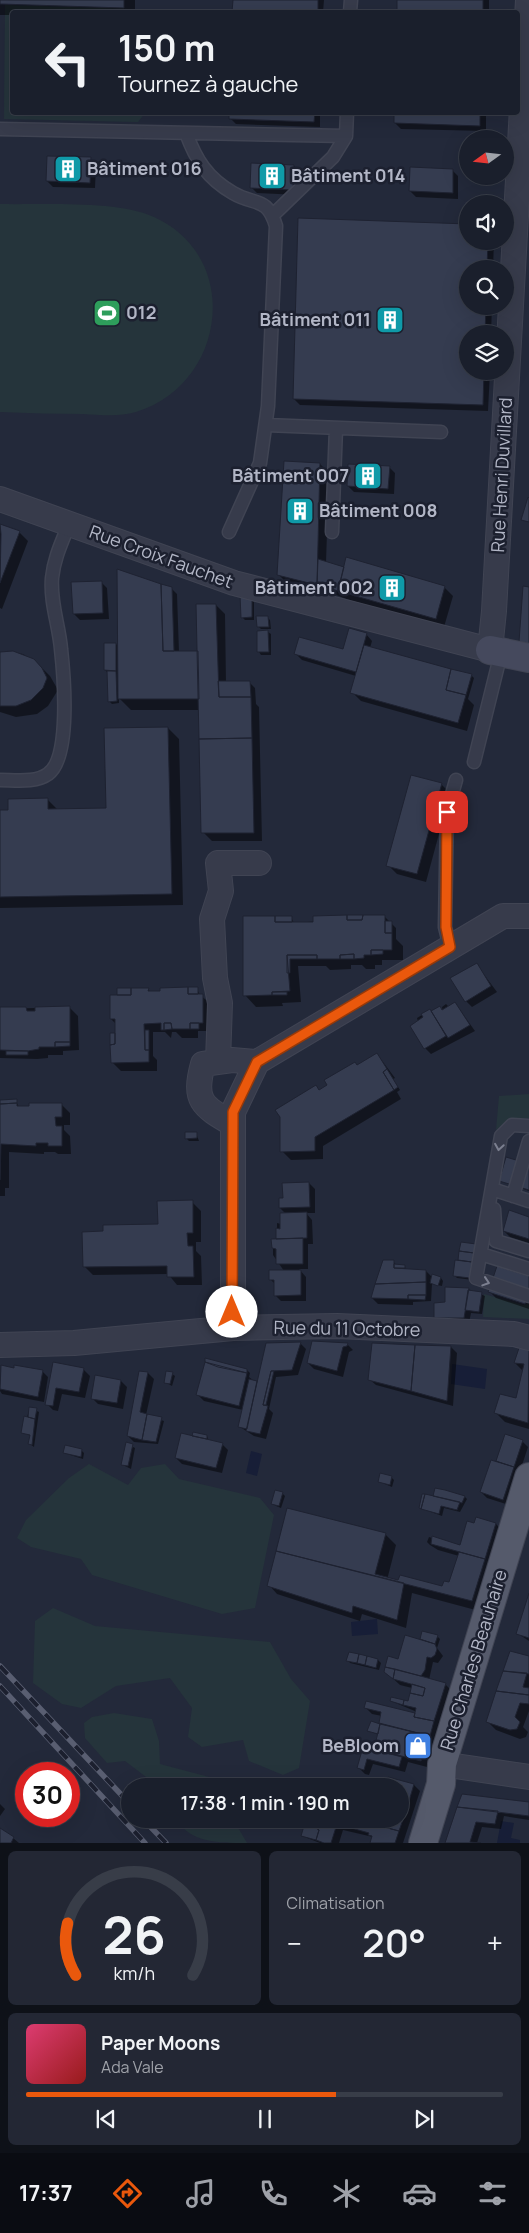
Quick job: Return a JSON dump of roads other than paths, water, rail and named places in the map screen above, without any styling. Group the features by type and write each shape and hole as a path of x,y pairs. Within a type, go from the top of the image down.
{"main road":[{"name":"Rue Charles Beauhaire","path":"423,1843 529,1477"},
{"path":"444,1771 529,1534"}],"street":[{"name":"Rue Henri Duvillard","path":"495,651 495,601 528,0"},
{"name":"Rue Croix Fauchet","path":"0,499 234,583 495,651 529,658"},
{"path":"218,1062 220,1004 215,978 212,919 221,891 218,863 259,863"},
{"path":"233,1328 233,1112 257,1062 503,916 529,916"},
{"path":"233,1124 214,1114 202,1102 198,1084 203,1064 232,1060 257,1062"},
{"name":"Rue du 11 Octobre","path":"0,1345 74,1343 233,1328 337,1326 524,1334"},
{"path":"444,1771 529,1777"}],"lane":[{"path":"273,215 332,156 346,136 347,115"},
{"path":"0,129 346,136"},
{"path":"186,133 196,159 208,173 234,194 264,204 273,215 276,226 277,247 266,425 260,463 229,532"},
{"path":"266,425 441,432"},
{"path":"332,532 336,428"},
{"path":"0,780 35,779 49,774 56,766 63,745 61,648 54,616 52,579 55,559 69,524"},
{"path":"474,762 495,651"},
{"path":"450,947 446,927 447,812 456,780"},
{"path":"529,1126 512,1125 501,1136 476,1278 529,1296"},
{"path":"513,1196 529,1141"},
{"path":"492,1189 529,1201"},
{"path":"492,1189 496,1241 529,1251"},
{"path":"481,1254 529,1269"}],"water":[{"path":"452,1364 487,1369 485,1389 451,1384"},
{"path":"251,1451 262,1454 257,1476 246,1473"},
{"path":"377,1619 378,1634 352,1636 351,1622"},
{"path":"501,1821 514,1823 511,1838 520,1840 520,1843 497,1843"}],"railway":[{"path":"0,1666 121,1794"},
{"path":"0,1686 145,1843"},
{"path":"152,1828 166,1843"}],"place":[{"name":"Bâtiment 016","path":"68,169"},
{"name":"Bâtiment 014","path":"272,176"},
{"name":"012","path":"107,313"},
{"name":"Bâtiment 011","path":"390,320"},
{"name":"Bâtiment 007","path":"368,476"},
{"name":"Bâtiment 008","path":"300,511"},
{"name":"Bâtiment 002","path":"392,588"},
{"name":"BeBloom","path":"418,1746"}]}
